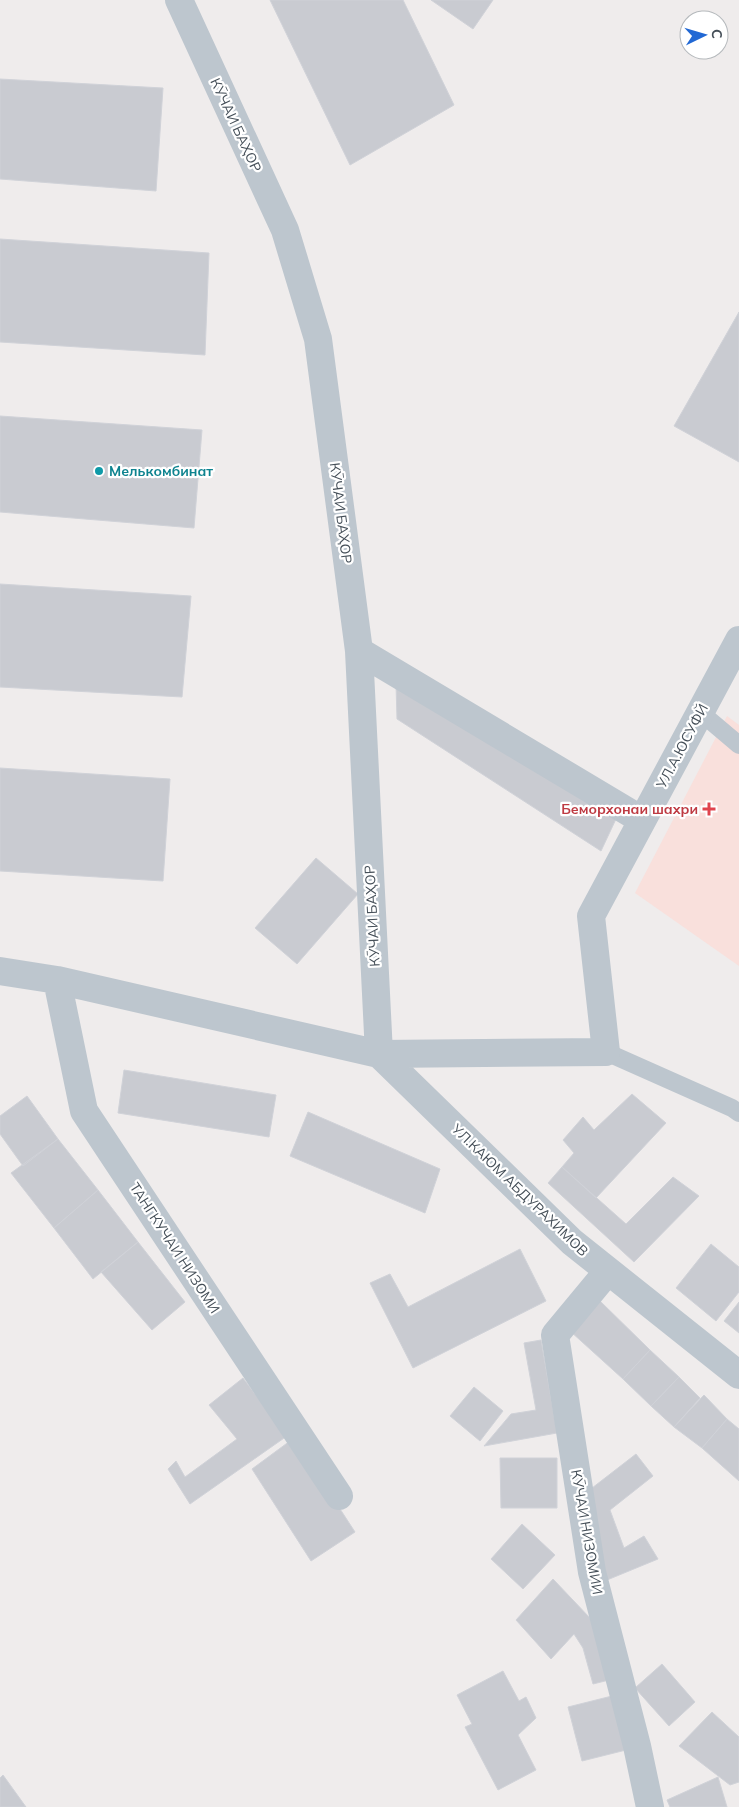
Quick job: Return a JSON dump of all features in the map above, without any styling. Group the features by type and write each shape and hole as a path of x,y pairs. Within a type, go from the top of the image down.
{"street":[{"name":"КӮЧАИ БАҲОР","path":"179,0 285,230 318,339 359,651 379,1054"},
{"name":"УЛ.А.ЮСУФЙ","path":"606,1052 591,916 739,640"},
{"path":"359,651 642,820"},
{"path":"0,971 57,980 379,1054 606,1052"},
{"name":"ТАНГКУЧАИ НИЗОМИ","path":"57,980 84,1110 339,1496"},
{"name":"УЛ.КАЮМ АБДУРАХИМОВ","path":"379,1054 572,1242 739,1375"},
{"name":"КӮЧАИ НИЗОМИИ","path":"608,1271 555,1335 592,1572 637,1746 650,1807"}],"lane":[{"path":"700,712 739,745"},
{"path":"606,1052 732,1108 739,1114"}],"shaded area":[{"name":"Беморхонаи шахри","path":"727,716 739,725 739,966 635,893"}],"building":[{"path":"270,0 403,0 454,105 350,165"},
{"path":"431,0 493,0 473,29"},
{"path":"0,79 163,88 156,191 0,179"},
{"path":"0,239 209,253 205,355 0,342"},
{"path":"739,312 739,462 674,426"},
{"name":"Мелькомбинат","path":"0,416 202,430 194,528 0,512"},
{"path":"0,584 191,596 182,697 0,687"},
{"path":"396,684 616,819 601,851 397,719"},
{"path":"0,768 170,779 163,881 0,871"},
{"path":"316,858 358,894 297,964 255,928"},
{"path":"124,1070 276,1095 269,1137 118,1113"},
{"path":"632,1094 666,1123 596,1198 562,1167 574,1153 563,1140 583,1117 594,1130"},
{"path":"27,1096 58,1139 23,1166 0,1134 0,1116"},
{"path":"308,1112 440,1169 425,1213 290,1156"},
{"path":"58,1139 98,1190 54,1228 11,1173"},
{"path":"562,1167 626,1224 673,1177 699,1196 634,1262 548,1183"},
{"path":"98,1190 138,1242 93,1279 54,1228"},
{"path":"138,1242 185,1302 152,1330 101,1272"},
{"path":"711,1244 739,1267 739,1292 716,1321 676,1288"},
{"path":"520,1249 546,1301 413,1368 370,1283 390,1274 408,1307"},
{"path":"599,1300 650,1350 623,1379 570,1331"},
{"path":"739,1302 739,1333 724,1321"},
{"path":"541,1340 557,1433 484,1446 511,1414 536,1410 524,1343"},
{"path":"650,1350 679,1377 651,1406 623,1379"},
{"path":"679,1377 700,1398 674,1427 651,1406"},
{"path":"243,1378 287,1436 190,1504 168,1469 176,1461 185,1477 237,1439 209,1405"},
{"path":"474,1387 503,1411 480,1441 450,1416"},
{"path":"704,1395 727,1419 702,1448 674,1427"},
{"path":"727,1419 739,1429 739,1481 702,1448"},
{"path":"294,1438 355,1532 311,1561 252,1469"},
{"path":"636,1454 653,1476 610,1510 624,1548 644,1536 658,1559 607,1580 583,1495"},
{"path":"500,1458 557,1458 557,1508 501,1508"},
{"path":"522,1524 555,1555 523,1589 491,1559"},
{"path":"553,1579 590,1618 613,1679 593,1684 583,1648 574,1634 551,1659 516,1620"},
{"path":"662,1664 695,1702 669,1726 635,1688"},
{"path":"503,1671 519,1701 526,1697 536,1718 518,1735 536,1770 498,1790 465,1727 472,1724 457,1695"},
{"path":"616,1695 630,1749 582,1761 568,1707"},
{"path":"712,1712 739,1737 739,1782 730,1785 679,1746"},
{"path":"3,1775 26,1807 0,1807 0,1778"},
{"path":"718,1777 727,1807 670,1807 667,1800"}],"place":[{"name":"Мелькомбинат","path":"99,471"},
{"name":"Беморхонаи шахри","path":"709,809"}]}
